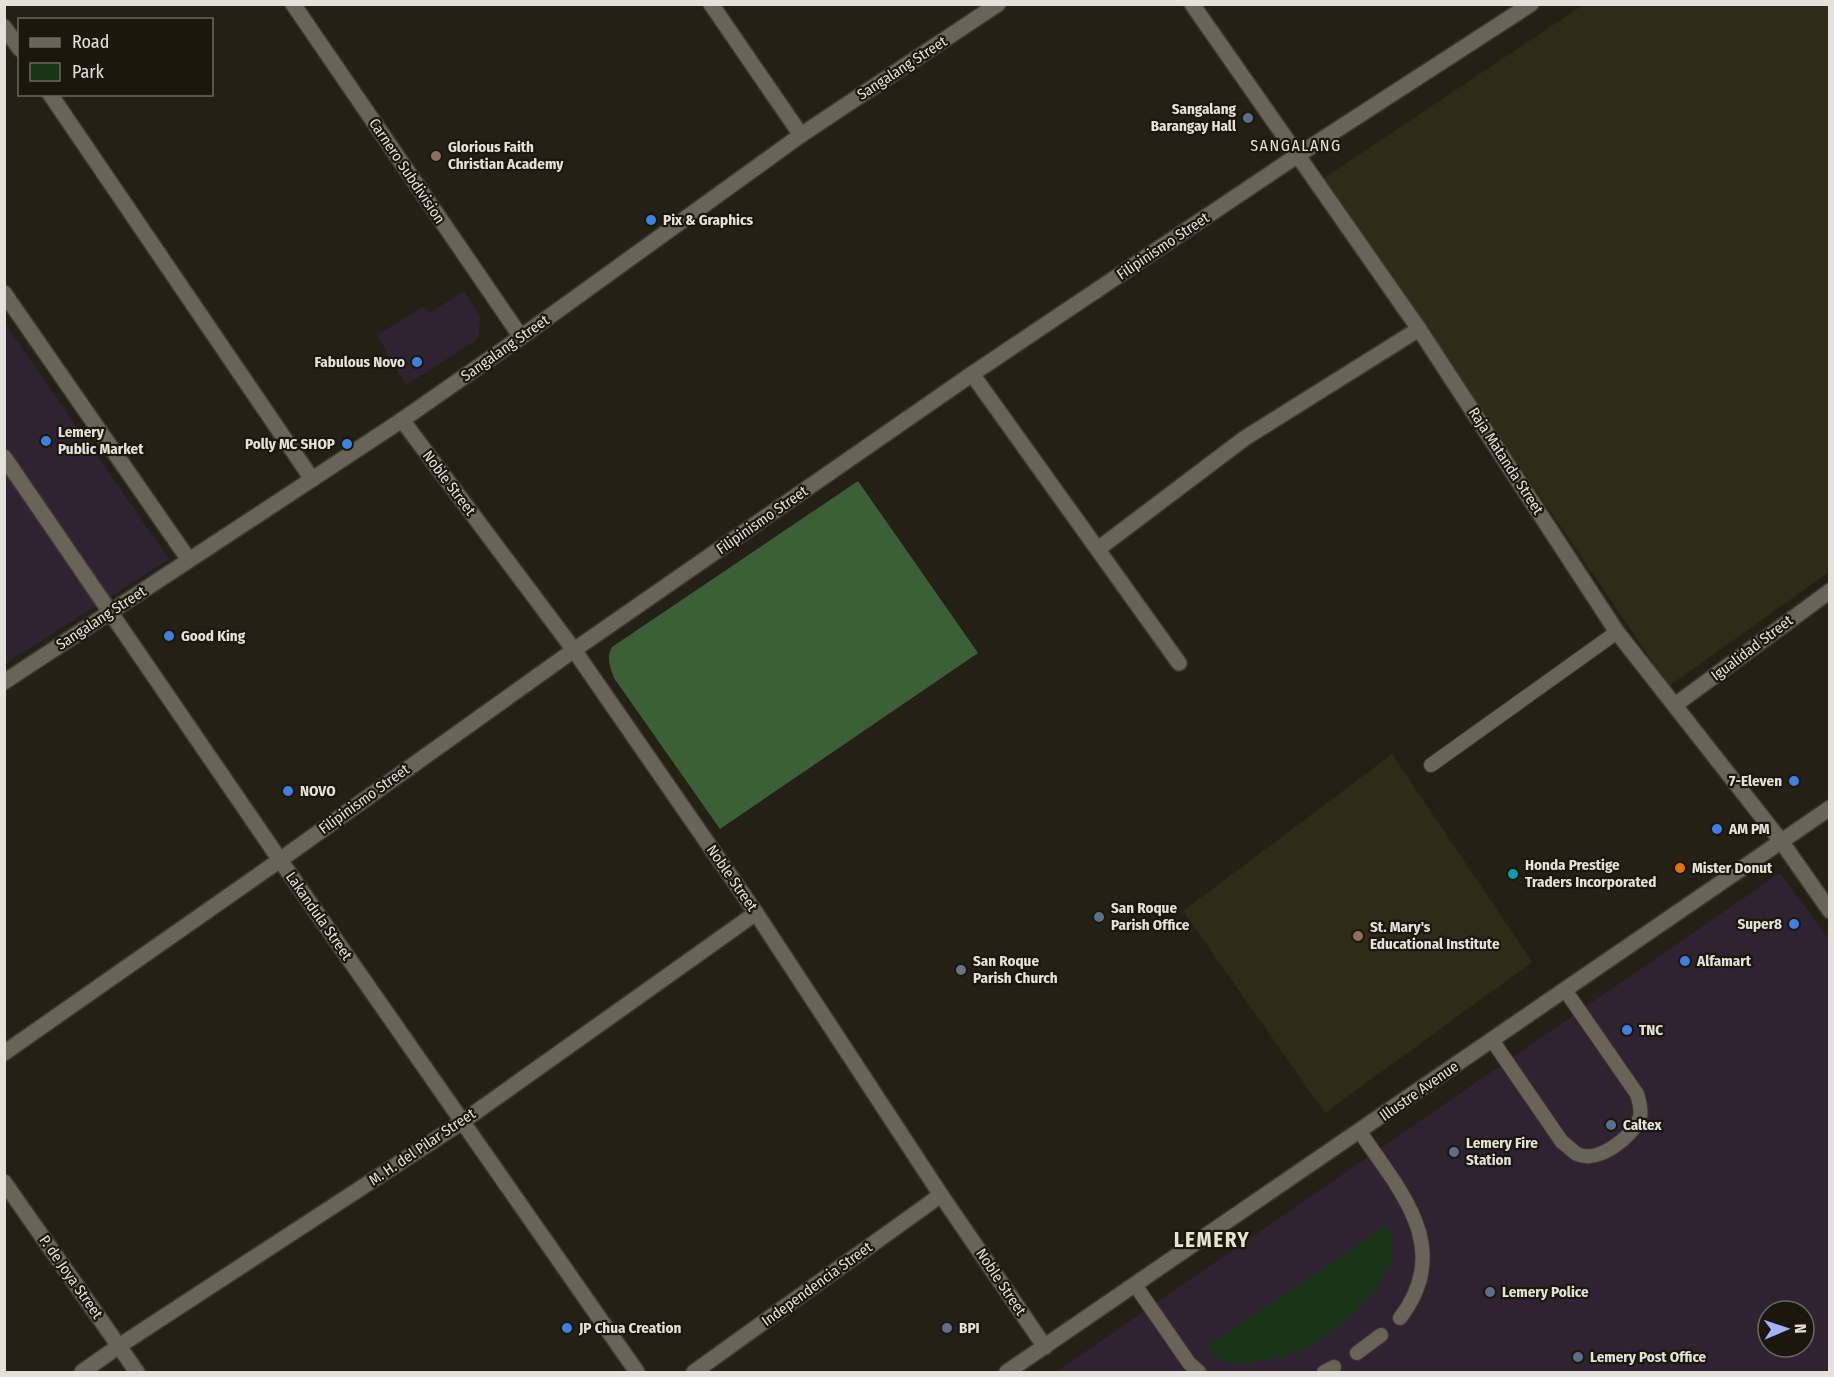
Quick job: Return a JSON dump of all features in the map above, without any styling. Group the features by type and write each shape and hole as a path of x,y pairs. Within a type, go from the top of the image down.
{"street":[{"name":"Carnero Subdivision","path":"293,4 521,337"},
{"path":"711,4 801,135"},
{"name":"Sangalang Street","path":"4,682 402,420 801,135 998,4"},
{"name":"Raja Matanda Street","path":"1192,4 1419,329 1617,632 1781,841 1830,911"},
{"name":"Filipinismo Street","path":"4,1053 574,650 972,374 1298,155 1531,4"},
{"path":"4,27 18,46"},
{"path":"51,96 312,479"},
{"path":"4,293 189,560"},
{"path":"1098,549 1245,438 1419,329"},
{"path":"972,374 1179,663"},
{"name":"Noble Street","path":"402,420 574,650 756,912 941,1195 1045,1347"},
{"name":"Lakandula Street","path":"4,457 280,860 637,1372"},
{"name":"Igualidad Street","path":"1675,705 1830,591"},
{"name":"Illustre Avenue","path":"1007,1372 1830,808"},
{"name":"M. H. del Pilar Street","path":"82,1372 462,1122 756,912"},
{"name":"P. de Joya Street","path":"4,1182 136,1372"},
{"name":"Independencia Street","path":"694,1372 941,1195"}],"lane":[{"path":"1431,765 1617,632"},
{"path":"1492,1040 1562,1142 1576,1154 1589,1157 1603,1153 1627,1138 1640,1116 1641,1105 1637,1094 1565,990"},
{"path":"1360,1132 1407,1201 1419,1230 1423,1271 1417,1293 1400,1318"},
{"path":"1135,1285 1189,1364 1199,1372"},
{"path":"1357,1353 1381,1335"}],"shaded area":[{"path":"1583,5 1829,5 1829,572 1669,686 1324,178"},
{"name":"Fabulous Novo","path":"464,291 480,316 479,338 406,385 377,335 423,307 430,313"},
{"name":"Lemery Public Market","path":"4,322 169,559 5,664 4,664"},
{"name":"St. Mary's Educational Institute","path":"1392,754 1532,962 1325,1113 1183,911"},
{"path":"1780,873 1829,940 1829,1372 1056,1372"}],"green space":[{"path":"858,481 978,653 720,829 614,678 609,662 610,651 612,647"},
{"path":"1387,1225 1393,1247 1391,1261 1386,1272 1357,1309 1321,1339 1301,1350 1261,1361 1233,1362 1221,1360 1213,1354 1209,1345"}],"place":[{"name":"Sangalang Barangay Hall","path":"1248,118"},
{"name":"Glorious Faith Christian Academy","path":"436,156"},
{"name":"Pix & Graphics","path":"651,220"},
{"name":"Fabulous Novo","path":"417,362"},
{"name":"Lemery Public Market","path":"46,441"},
{"name":"Polly MC SHOP","path":"347,444"},
{"name":"Good King","path":"169,636"},
{"name":"7-Eleven","path":"1794,781"},
{"name":"NOVO","path":"288,791"},
{"name":"AM PM","path":"1717,829"},
{"name":"Mister Donut","path":"1680,868"},
{"name":"Honda Prestige Traders Incorporated","path":"1513,874"},
{"name":"San Roque Parish Office","path":"1099,917"},
{"name":"Super8","path":"1794,924"},
{"name":"St. Mary's Educational Institute","path":"1358,936"},
{"name":"Alfamart","path":"1685,961"},
{"name":"San Roque Parish Church","path":"961,970"},
{"name":"TNC","path":"1627,1030"},
{"name":"Caltex","path":"1611,1125"},
{"name":"Lemery Fire Station","path":"1454,1152"},
{"name":"Lemery Police","path":"1490,1292"},
{"name":"JP Chua Creation","path":"567,1328"},
{"name":"BPI","path":"947,1328"},
{"name":"Lemery Post Office","path":"1578,1357"}],"district":[{"name":"SANGALANG","path":"1296,145"},
{"name":"LEMERY","path":"1212,1240"}]}
